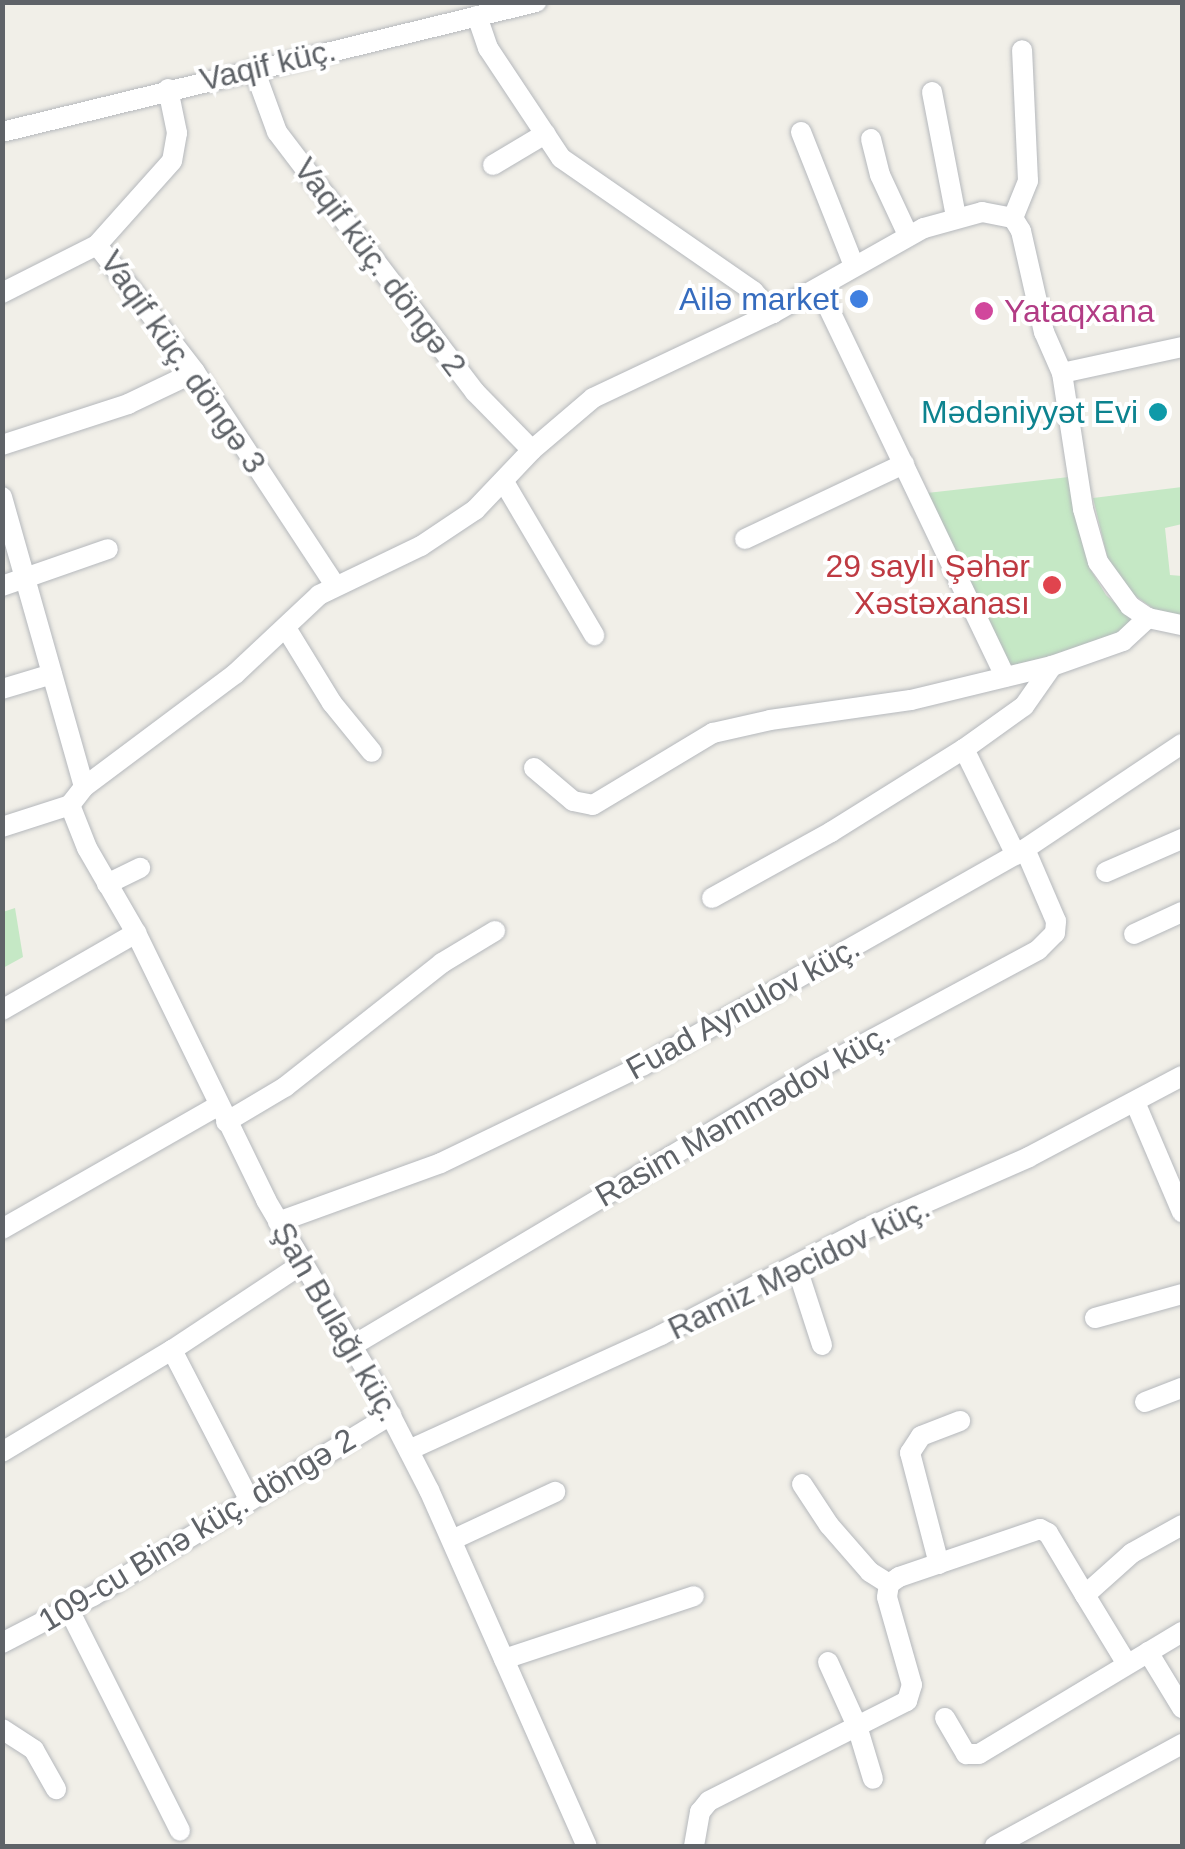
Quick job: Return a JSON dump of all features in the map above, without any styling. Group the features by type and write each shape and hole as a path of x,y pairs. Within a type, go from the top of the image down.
{"street":[{"name":"Vaqif küç.","path":"2,132 536,2"},
{"path":"477,16 488,48 574,170 753,290 774,314"},
{"path":"1013,218 1028,181 1022,50"},
{"name":"Vaqif küç. döngə 2","path":"254,69 277,132 476,392 532,450"},
{"name":"Vaqif küç. döngə 3","path":"168,89 177,134 172,161 98,244 194,372 335,585"},
{"path":"932,92 956,217"},
{"path":"801,132 854,266"},
{"path":"493,164 546,134"},
{"path":"870,139 880,175 908,235"},
{"path":"2,827 70,805 84,786 235,674 335,585 421,546 475,510 532,450 593,398 774,314 908,235 956,217 995,211 1013,218 1021,232 1044,332 1062,374 1090,544 1115,590 1148,618 1182,625"},
{"path":"2,293 98,244"},
{"path":"820,288 1005,677"},
{"path":"1062,374 1182,346"},
{"path":"2,445 128,404 194,372"},
{"path":"745,539 904,464"},
{"path":"504,482 594,635"},
{"path":"2,497 84,786"},
{"path":"2,586 108,549"},
{"path":"534,768 573,801 593,806 713,733 770,720 911,700 1052,666 1123,641 1148,618"},
{"path":"286,628 332,702 372,752"},
{"path":"712,898 832,832 964,749 1024,706 1052,666"},
{"path":"2,688 52,674"},
{"name":"Fuad Aynulov küç.","path":"278,1222 440,1163 577,1099 1021,852 1182,744"},
{"path":"964,749 1021,852"},
{"name":"Şah Bulağı küç.","path":"70,805 278,1222 392,1415 452,1540 587,1846"},
{"path":"1106,872 1182,840"},
{"name":"Rasim Məmmədov küç.","path":"352,1346 819,1068 1038,950 1055,933 1056,921 1021,852"},
{"path":"107,884 140,868"},
{"path":"1134,934 1182,912"},
{"path":"2,1229 222,1114 286,1087 442,963 495,930"},
{"path":"2,1010 136,934"},
{"name":"Ramiz Məcidov küç.","path":"409,1450 592,1369 863,1230 986,1178 1182,1076"},
{"path":"1134,1102 1182,1212"},
{"path":"2,1452 172,1350 302,1264"},
{"path":"796,1265 822,1346"},
{"path":"1095,1318 1182,1294"},
{"path":"172,1350 249,1498"},
{"path":"1146,1402 1182,1388"},
{"name":"109-cu Binə küç. döngə 2","path":"2,1643 69,1610 392,1415"},
{"path":"939,1564 910,1453 921,1436 960,1420"},
{"path":"802,1484 828,1525 870,1572 889,1584"},
{"path":"452,1540 555,1492"},
{"path":"1085,1595 1132,1553 1182,1525"},
{"path":"889,1584 1040,1529 1048,1533 1126,1664"},
{"path":"694,1846 700,1812 709,1800 907,1701 912,1685 888,1610 889,1584"},
{"path":"504,1659 694,1596"},
{"path":"69,1610 180,1831"},
{"path":"945,1718 966,1754 978,1754 1182,1632"},
{"path":"1148,1652 1182,1708"},
{"path":"828,1662 857,1726 873,1779"},
{"path":"2,1729 34,1750 56,1788"},
{"path":"995,1846 1182,1744"}],"green space":[{"path":"1069,477 1089,567 1106,595 1134,620 1116,636 1090,646 1010,666 927,493"},
{"path":"1182,487 1182,524 1165,528 1170,575 1182,576 1182,615 1158,612 1130,592 1109,564 1093,498"},
{"path":"15,908 23,957 3,968 3,912"}],"place":[{"name":"Ailә market","path":"859,299"},
{"name":"Yataqxana","path":"984,311"},
{"name":"Mədəniyyət Evi","path":"1158,412"},
{"name":"29 saylı Şəhər Xəstəxanası","path":"1052,585"}]}
